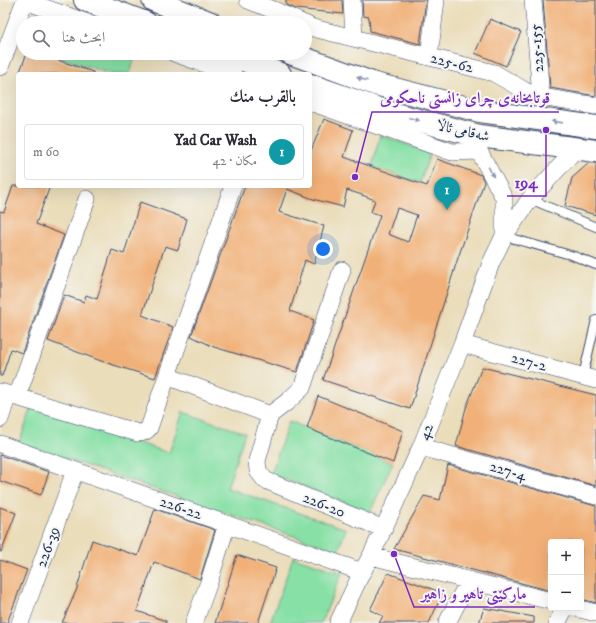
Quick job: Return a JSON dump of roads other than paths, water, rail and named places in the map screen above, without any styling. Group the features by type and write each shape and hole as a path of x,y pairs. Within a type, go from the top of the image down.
{"main road":[{"path":"85,0 127,16"},
{"path":"153,0 193,16"},
{"path":"243,60 275,72"},
{"name":"شه‌قامی ئاڵا","path":"309,60 375,84 480,111 596,127"},
{"name":"شه‌قامی ئاڵا","path":"312,87 387,112 479,136 586,150"}],"street":[{"path":"19,16 25,0 69,16"},
{"path":"248,0 266,3 289,16"},
{"path":"352,0 354,38"},
{"path":"429,57 436,0"},
{"name":"225-155","path":"533,0 541,96"},
{"path":"0,67 16,24"},
{"name":"225-62","path":"312,28 494,73 526,92 596,106"},
{"path":"194,60 227,72"},
{"path":"312,103 452,152 479,152"},
{"path":"458,131 479,152 488,166 504,198 504,236"},
{"name":"42","path":"338,623 362,572 372,556 421,447 462,344 491,263 504,236 530,199 586,150"},
{"path":"8,394 141,433 146,431 149,428 232,188"},
{"path":"0,419 8,394 87,199"},
{"path":"167,376 270,415 302,388 342,270"},
{"name":"227-2","path":"462,344 589,378"},
{"name":"226-20","path":"270,415 257,461 258,471 265,480 384,529"},
{"name":"226-22","path":"0,444 362,572"},
{"name":"227-4","path":"421,447 596,496"},
{"name":"226-39","path":"20,623 75,471"},
{"path":"194,623 209,582 227,524"},
{"path":"372,556 548,601"},
{"path":"447,623 469,580"},
{"path":"584,610 596,613"},
{"path":"557,623 563,611"}],"lane":[{"path":"530,199 596,227"},
{"path":"504,236 574,256 596,265"},
{"path":"589,378 596,320"}],"place":[{"name":"194","path":"546,130"},
{"name":"قوتابخانەی چرای زانستی ناحکومی","path":"355,177"},
{"name":"Yad Car Wash","path":"447,210"},
{"name":"ماركێتی تاهیر و زاهیر","path":"394,554"}]}
